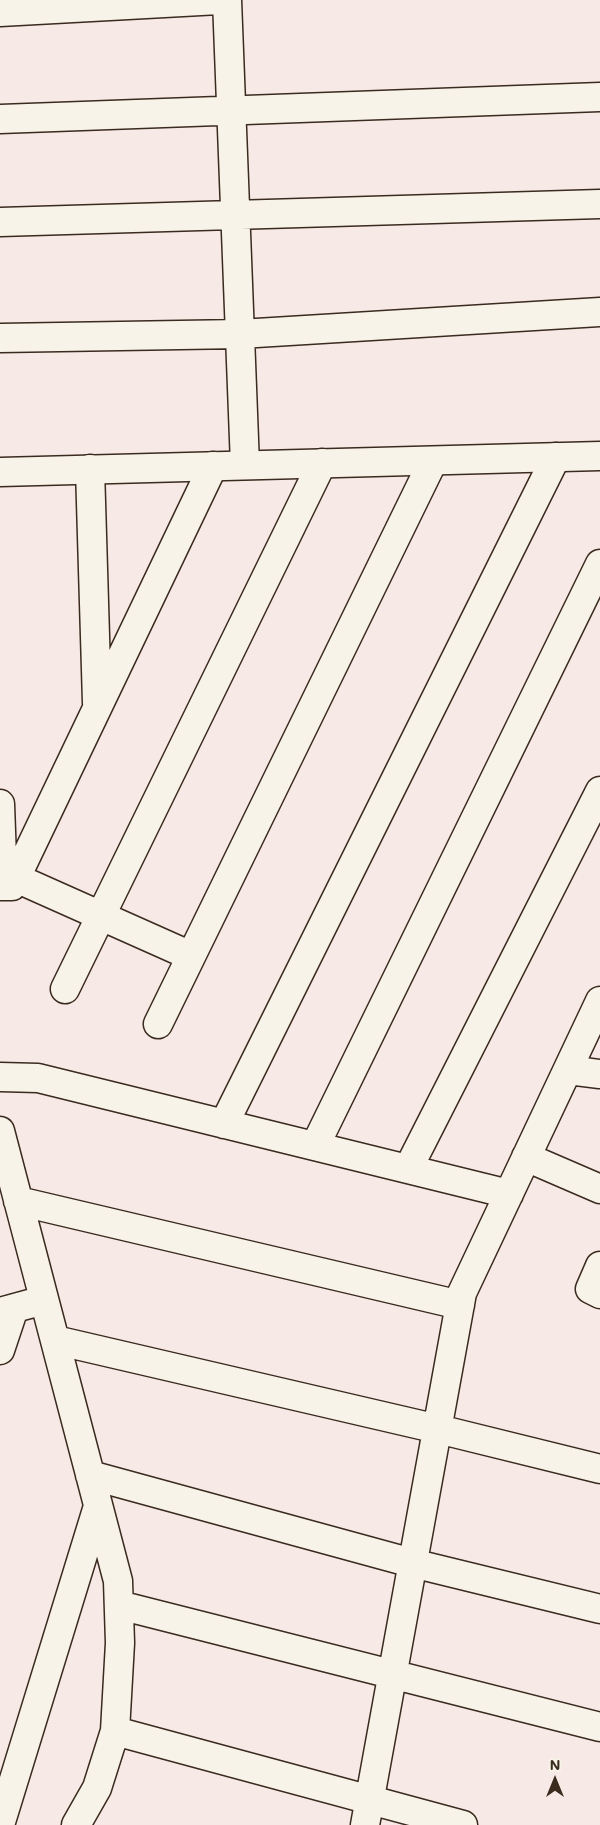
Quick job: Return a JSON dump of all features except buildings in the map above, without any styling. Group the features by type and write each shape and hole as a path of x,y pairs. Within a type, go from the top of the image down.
{"street":[{"path":"0,12 219,0"},
{"path":"227,0 245,465"},
{"path":"0,118 600,96"},
{"path":"0,222 600,204"},
{"path":"0,338 240,334 600,312"},
{"path":"0,472 600,456"},
{"path":"224,1124 556,457"},
{"path":"158,1024 433,461"},
{"path":"65,989 322,464"},
{"path":"6,883 97,708 213,466"},
{"path":"90,469 97,708"},
{"path":"315,1146 600,564"},
{"path":"408,1169 600,791"},
{"path":"0,804 6,883"},
{"path":"6,883 101,916 191,956"},
{"path":"367,1813 462,1293 600,1001"},
{"path":"568,1070 600,1074"},
{"path":"0,1076 38,1078 509,1194"},
{"path":"0,1131 118,1581 120,1643 115,1731 97,1788 76,1825"},
{"path":"526,1157 600,1189"},
{"path":"568,1176 600,1180"},
{"path":"18,1201 460,1304"},
{"path":"600,1266 590,1289 600,1294"},
{"path":"0,1350 7,1310 44,1300"},
{"path":"55,1340 438,1429 600,1469"},
{"path":"90,1475 412,1562 600,1609"},
{"path":"0,1825 98,1506"},
{"path":"119,1605 600,1727"},
{"path":"115,1731 367,1813 463,1825"}]}
